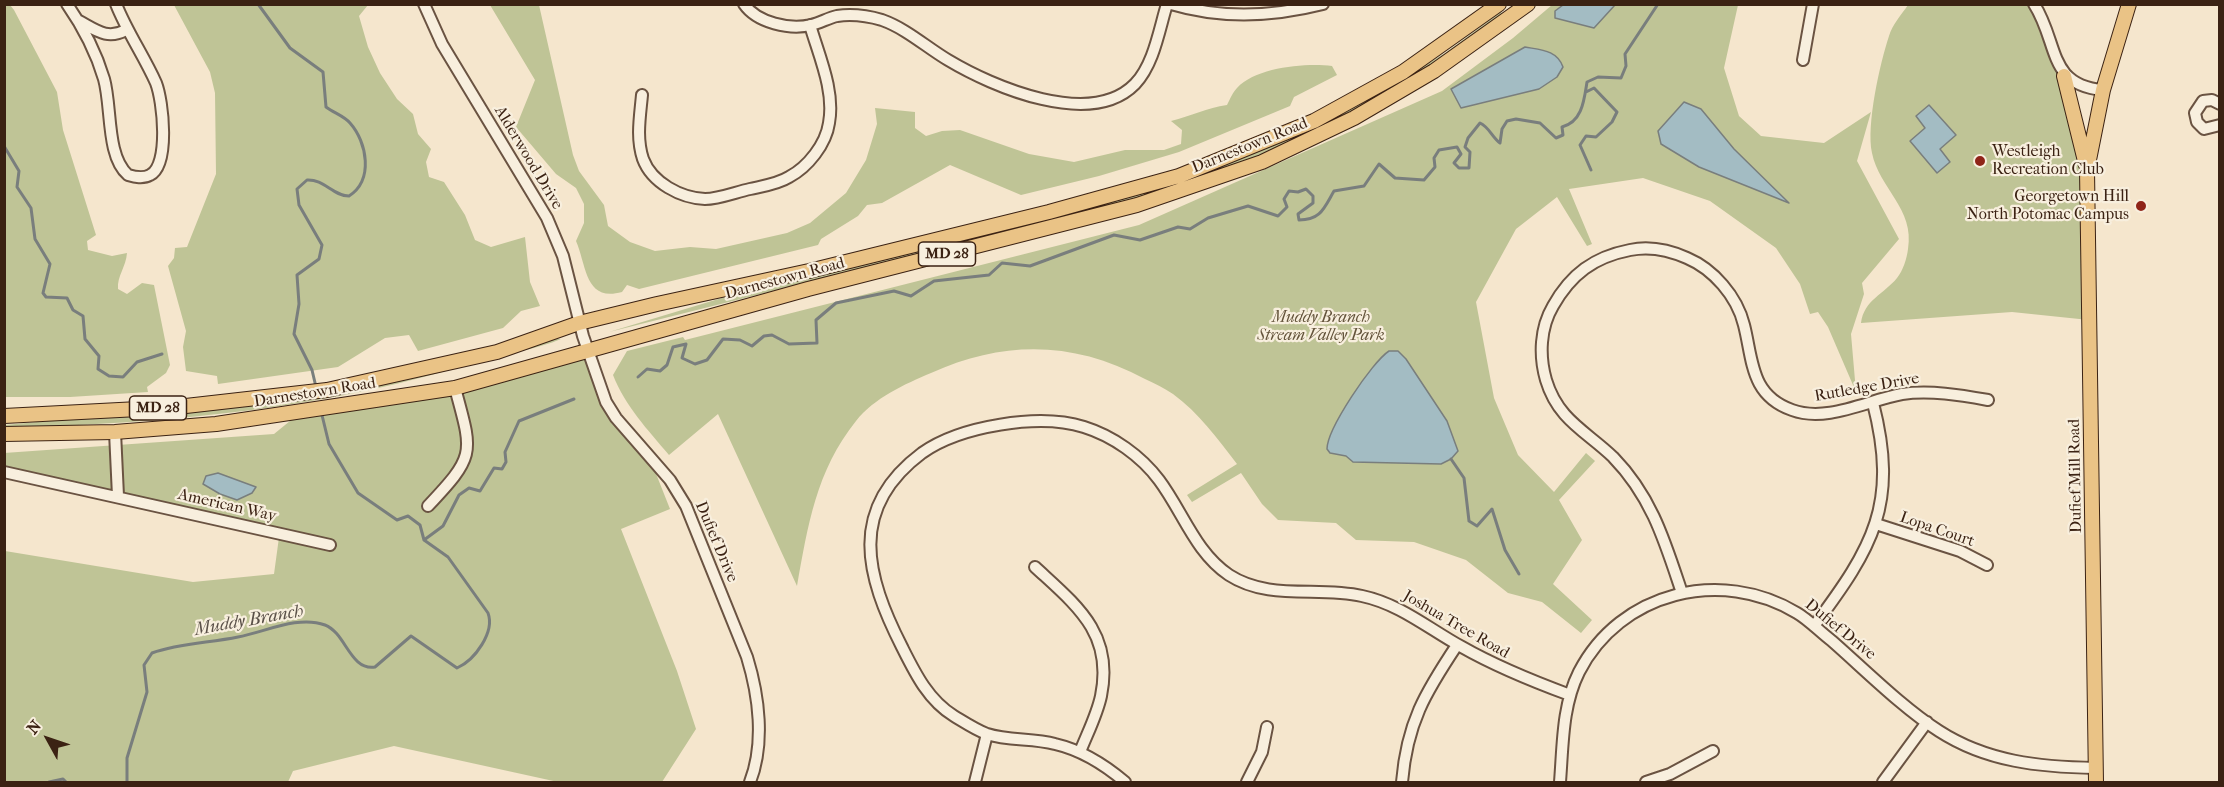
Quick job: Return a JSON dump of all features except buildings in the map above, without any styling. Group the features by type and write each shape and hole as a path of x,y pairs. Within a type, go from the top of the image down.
{"main road":[{"name":"Darnestown Road","path":"4,434 115,432 216,424 455,388 583,336 1179,176 1268,142 1358,98 1448,42 1499,4"},
{"name":"Darnestown Road","path":"4,416 177,407 327,390 497,352 808,289 1137,205 1262,162 1354,118 1434,71 1528,4"},
{"path":"2087,170 2103,90 2129,4"},
{"path":"2064,76 2087,170"},
{"name":"Dufief Mill Road","path":"2087,170 2096,783"}],"street":[{"path":"68,4 79,21 104,80 117,163 128,175 142,178 153,174 161,162 160,98 148,67 126,30 116,4"},
{"name":"Alderwood Drive","path":"424,4 442,44 557,238 583,336"},
{"path":"744,4 748,9 774,24 810,26 835,16 853,15 880,19 900,28 979,78 1068,104 1096,105 1123,95 1137,83 1151,57 1169,4 1217,14 1273,15 1323,4"},
{"path":"1803,60 1814,4"},
{"path":"2034,4 2064,76 2084,87 2103,90"},
{"path":"79,21 109,36 126,30"},
{"path":"642,96 638,136 643,158 647,167 670,189 681,194 707,199 779,182 791,176 811,159 827,134 830,121 829,89 810,26"},
{"path":"2220,104 2212,100 2203,101 2195,113 2197,122 2204,129 2214,129 2220,125"},
{"name":"Rutledge Drive","path":"1682,593 1659,524 1642,494 1613,458 1569,422 1551,393 1545,377 1541,349 1548,313 1564,287 1578,272 1609,254 1638,248 1676,253 1698,263 1717,279 1732,297 1743,323 1752,371 1766,394 1792,410 1814,414 1873,403 1901,394 1924,393 1988,400"},
{"name":"Dufief Drive","path":"583,336 606,402 670,480 686,506 747,657 754,681 758,711 757,749 750,783"},
{"path":"428,506 456,477 466,459 468,447 455,388"},
{"path":"1814,626 1853,573 1867,548 1876,524 1882,493 1884,462 1873,403"},
{"name":"Joshua Tree Road","path":"1125,783 1110,770 1080,753 1054,744 987,734 938,704 914,672 875,589 869,561 870,536 877,511 891,483 906,465 930,448 961,435 1005,424 1040,420 1068,423 1104,434 1124,447 1159,480 1208,558 1245,584 1258,589 1288,592 1333,591 1364,596 1389,604 1502,670 1570,695"},
{"path":"115,432 118,496"},
{"name":"American Way","path":"4,472 330,545"},
{"name":"Lopa Court","path":"1876,524 1960,551 1987,565"},
{"path":"1035,567 1078,607 1092,626 1103,651 1105,672 1101,698 1080,753"},
{"name":"Dufief Drive","path":"1560,783 1564,721 1570,695 1588,656 1606,633 1639,609 1682,593 1720,588 1751,593 1785,606 1814,626 1927,722 1976,750 2008,760 2043,767 2096,768"},
{"path":"1402,783 1404,754 1414,716 1457,645"},
{"path":"1883,783 1927,722"},
{"path":"1247,783 1262,752 1267,728"},
{"path":"975,783 987,734"},
{"path":"1646,783 1670,774 1713,751"}],"green space":[{"path":"4,5 10,5 14,10 57,92 63,130 96,235 87,241 88,250 112,256 127,253 118,289 127,294 142,283 154,285 170,365 166,373 147,387 148,392 70,397 5,397"},
{"path":"174,5 368,5 359,16 368,47 380,73 397,99 413,114 418,134 431,149 426,162 429,177 444,182 465,215 475,240 491,247 525,237 530,282 540,306 521,311 503,328 418,351 409,335 385,338 338,367 218,384 217,376 186,371 183,347 186,331 168,266 174,258 175,248 187,247 216,174 215,93 210,72"},
{"path":"490,5 539,5 573,155 579,171 604,205 608,226 630,242 655,251 690,247 716,249 787,233 810,223 846,193 866,160 877,124 875,108 915,112 915,128 926,136 942,131 960,130 1029,154 1074,162 1125,150 1164,150 1181,144 1182,130 1171,121 1227,105 1237,88 1256,75 1295,66 1321,65 1332,66 1337,75 1294,97 1290,106 1179,152 1099,176 1021,195 950,165 882,203 867,205 858,216 821,239 818,245 639,289 627,285 622,292 610,294 601,292 589,280 576,241 584,223 584,204 576,188 556,174 516,127 535,80"},
{"name":"Muddy Branch Stream Valley Park","path":"1552,5 1738,5 1724,68 1739,116 1761,136 1824,143 1871,112 1857,161 1899,239 1862,283 1864,294 1851,334 1856,392 1828,327 1818,312 1810,314 1800,284 1776,248 1710,201 1643,178 1569,189 1592,244 1587,246 1557,197 1516,229 1476,302 1494,398 1518,455 1554,492 1586,453 1595,461 1559,500 1582,540 1553,584 1592,620 1581,633 1542,602 1508,593 1466,560 1414,542 1356,540 1336,523 1278,520 1262,504 1241,473 1192,502 1187,495 1237,464 1191,409 1173,394 1118,366 1092,357 1039,349 1013,350 959,362 901,387 863,413 842,440 823,479 810,520 797,586 718,414 669,455 630,407 613,375 627,351 683,337 685,340 1139,225 1442,91 1513,38"},
{"name":"Westleigh Recreation Club","path":"1908,5 2034,5 2064,76 2087,170 2089,320 2012,312 1861,323 1870,303 1899,275 1907,253 1909,235 1906,222 1902,210 1876,166 1872,153 1871,127 1875,94 1885,48 1892,28"},
{"path":"1501,12 1503,15 1386,95 1300,140 1194,182 1096,210 609,332 745,291 1128,198 1219,168 1315,128 1389,88 1445,53"},
{"path":"561,339 427,376 308,401 188,417 5,428 5,425 249,402"},
{"path":"588,349 616,417 647,451 670,509 621,529 677,671 696,729 662,782 558,782 394,746 293,771 288,782 5,782 5,551 193,582 274,574 280,530 5,467 4,453 274,434 301,412 455,388"}],"water":[{"path":"1563,5 1615,5 1594,28 1555,18 1555,11"},
{"path":"1525,47 1542,50 1557,57 1563,67 1557,77 1539,89 1461,108 1451,89"},
{"path":"1684,102 1701,109 1734,149 1789,203 1699,167 1661,144 1658,131"},
{"path":"1929,105 1956,135 1940,149 1950,162 1937,173 1910,141 1925,128 1916,116"},
{"path":"1389,351 1398,351 1406,359 1447,421 1458,451 1451,459 1441,464 1353,462 1346,456 1330,453 1327,449 1329,439 1342,412 1372,368"},
{"path":"218,473 256,487 252,493 237,500 220,494 203,484 206,476"}],"waterway":[{"name":"Muddy Branch","path":"258,4 290,48 323,72 326,107 350,123 361,140 364,150 365,171 362,181 349,196 313,180 307,180 297,189 299,205 322,245 319,259 297,275 299,304 294,334 312,370 316,387"},
{"path":"638,377 647,369 660,371 667,365 673,347 686,344 682,358 695,364 707,360 723,339 740,340 752,346 764,336 772,335 789,344 817,343 816,320 836,303 894,291 911,296 934,281 989,275 1002,263 1030,266 1114,235 1140,240 1178,227 1190,229 1208,218 1248,206 1278,216 1287,207 1284,199 1289,191 1298,192 1306,189 1313,196 1313,203 1298,214 1299,220 1312,218 1321,212 1334,191 1364,186 1379,164 1395,178 1424,180 1435,167 1434,158 1439,150 1457,147 1461,154 1454,163 1459,168 1469,168 1470,152 1465,147 1468,138 1480,123 1500,143 1502,129 1507,121 1516,119 1540,123 1556,138 1563,135 1562,127 1574,121 1578,116 1587,82 1598,77 1621,78 1626,66 1625,54 1658,4"},
{"path":"1586,92 1594,88 1617,112 1612,122 1596,137 1586,136 1580,145 1591,170"},
{"path":"4,110 4,129"},
{"path":"4,146 19,171 17,187 31,208 35,239 50,264 43,293 46,297 67,298 73,310 83,316 85,339 99,356 98,369 109,376 123,377 137,362 162,354"},
{"path":"424,540 443,526 459,495 469,488 480,491 494,468 502,469 506,462 505,452 519,421 574,399"},
{"name":"Muddy Branch","path":"127,782 127,758 147,692 144,665 152,653 304,622 315,622 332,629 354,658 367,667 375,667 411,636 457,668 470,659 482,645 489,628 488,613 448,557 424,540 420,525 408,516 397,520 358,493 329,444 321,411"},
{"path":"1451,459 1464,478 1469,521 1477,526 1492,509 1505,550 1519,574"},
{"name":"Muddy Branch","path":"49,782 63,779 66,782"}],"place":[{"name":"Westleigh Recreation Club","path":"1980,161"},
{"name":"Georgetown Hill North Potomac Campus","path":"2141,206"}]}
